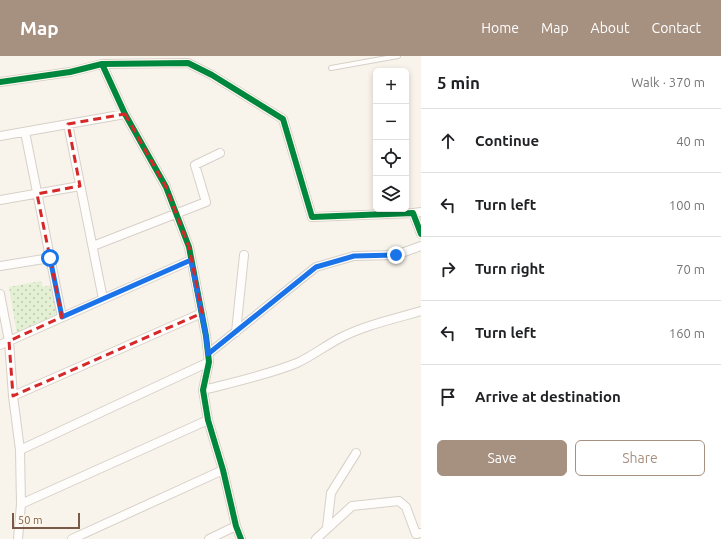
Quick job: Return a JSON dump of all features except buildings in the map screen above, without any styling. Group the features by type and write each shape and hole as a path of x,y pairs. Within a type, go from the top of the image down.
{"street":[{"path":"0,82 70,72 102,64 188,63 212,75 283,119 312,217 417,212 421,234"},
{"path":"102,64 125,114 166,187 189,247 209,358 203,390 208,420 223,470 236,526 241,539"},
{"path":"0,136 125,114"},
{"path":"68,124 103,299"},
{"path":"25,132 62,317"},
{"path":"93,246 206,202 195,164 220,153"},
{"path":"0,200 80,186"},
{"path":"20,450 209,358 236,332 316,267 354,256 396,255 421,246"},
{"path":"236,332 244,255"},
{"path":"0,266 50,258"},
{"path":"0,345 191,260"},
{"path":"0,294 9,341 13,396 20,450 21,504 18,539"},
{"path":"203,390 274,372 318,352 339,338 359,330 421,311"},
{"path":"13,396 202,313"},
{"path":"21,504 208,420"},
{"path":"327,527 331,493 356,453"},
{"path":"72,539 223,470"},
{"path":"316,539 327,527 352,506 399,501 406,507 416,534 421,533"},
{"path":"209,539 236,526"}],"lane":[{"path":"331,68 398,56"}],"highlighted area":[{"path":"125,114 166,187 189,247 202,313 13,396 9,341 62,317 37,194 80,186 68,124"}],"green space":[{"path":"41,281 43,287 52,285 58,311 55,318 17,334 9,287"}],"cycle path":[{"path":"0,82 70,72 102,64 188,63 212,75 283,119 312,217 413,213 421,234"},
{"path":"102,64 125,114 166,187 189,247 206,336 209,362 203,390 208,420 223,470 236,526 241,539"}],"route":[{"path":"50,258 62,317 191,260 206,336 208,354 316,267 354,256 396,255"}]}
